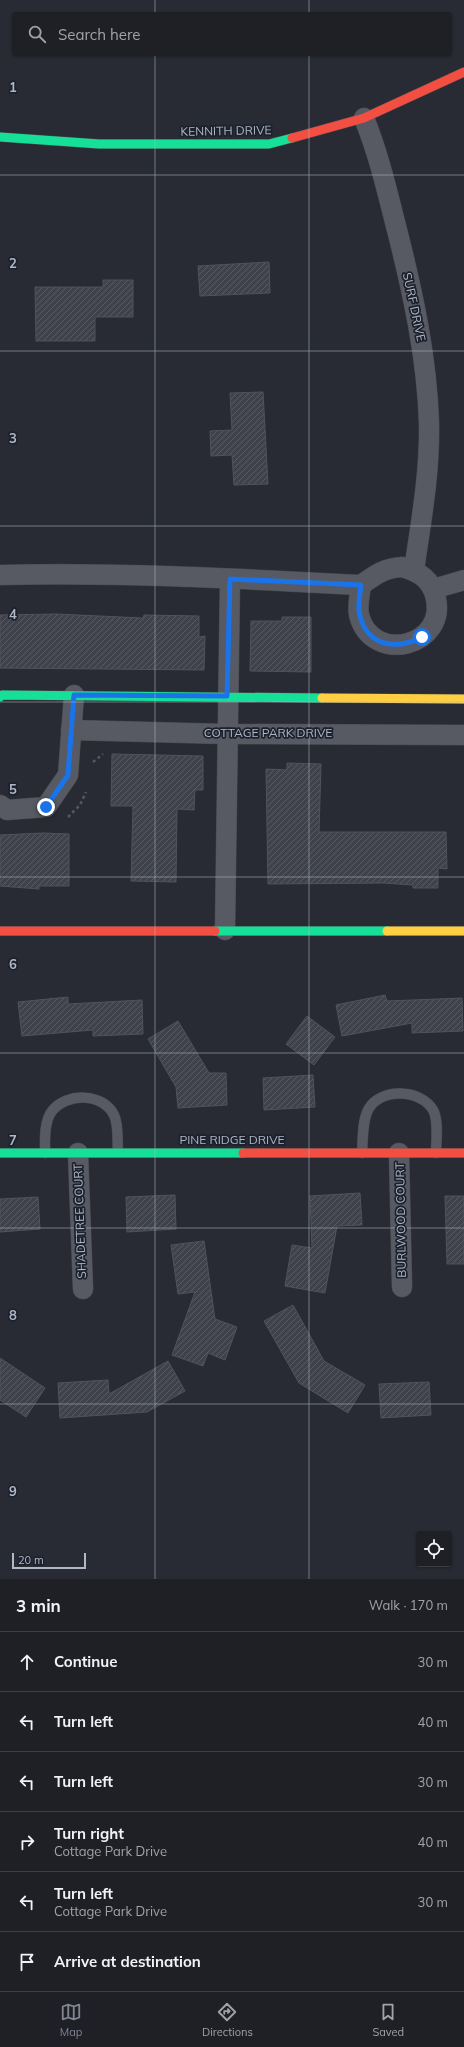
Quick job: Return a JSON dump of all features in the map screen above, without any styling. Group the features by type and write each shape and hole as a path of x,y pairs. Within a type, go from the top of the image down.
{"street":[{"name":"KENNITH DRIVE","path":"0,137 99,144 269,144 364,118 464,72"},
{"name":"SURF DRIVE","path":"364,118 377,150 402,251 423,349 429,424 425,502 414,570"},
{"path":"0,575 50,574 230,579 361,585 378,572 389,568 402,567 414,570 425,578 433,588 437,601 436,615 431,627 422,637 410,643 397,646 384,643 372,636 364,627 359,615 358,603 361,585"},
{"path":"225,930 226,734 230,579"},
{"path":"433,588 464,580"},
{"path":"0,697 2,695 74,695 464,699"},
{"path":"0,805 6,810 46,807 68,775 74,695"},
{"name":"COTTAGE PARK DRIVE","path":"71,730 226,734 464,735"},
{"path":"0,931 464,931"},
{"name":"PINE RIDGE DRIVE","path":"0,1153 464,1153"},
{"name":"SHADETREE COURT","path":"78,1153 83,1289"},
{"name":"BURLWOOD COURT","path":"399,1153 402,1287"}],"lane":[{"path":"362,1153 368,1110 375,1101 400,1093 416,1096 427,1102 434,1112 436,1153"},
{"path":"44,1153 46,1125 52,1111 61,1103 74,1099 89,1098 101,1102 109,1108 114,1116 118,1152"}],"path":[{"path":"89,764 104,753"},
{"path":"65,821 80,805 88,786"}],"building":[{"path":"269,262 270,293 200,296 198,266"},
{"path":"103,280 133,280 133,317 95,317 95,341 36,341 35,287 103,287"},
{"path":"263,392 268,484 234,485 232,455 211,456 210,431 232,430 230,393"},
{"path":"56,614 143,618 144,615 199,616 199,637 205,636 204,670 0,668 0,615"},
{"path":"282,617 311,617 311,672 250,671 251,621 282,621"},
{"path":"112,754 203,756 203,790 195,790 194,810 177,809 176,882 131,881 133,806 111,806"},
{"path":"287,763 321,764 319,832 446,832 447,869 438,868 438,888 413,888 413,885 384,883 268,884 266,769 287,770"},
{"path":"43,833 69,834 69,886 39,886 39,889 0,886 0,835"},
{"path":"385,995 387,1001 462,998 463,1031 412,1033 412,1023 342,1036 336,1005"},
{"path":"68,997 68,1004 142,1000 143,1034 93,1036 93,1030 22,1036 18,1002"},
{"path":"307,1016 335,1037 314,1065 286,1044"},
{"path":"178,1021 209,1073 226,1073 227,1105 178,1108 176,1087 148,1039"},
{"path":"313,1075 315,1107 264,1110 263,1078"},
{"path":"360,1193 362,1225 337,1226 325,1293 285,1286 292,1245 312,1248 310,1196"},
{"path":"175,1195 176,1229 127,1232 126,1197"},
{"path":"445,1196 464,1196 464,1264 447,1264"},
{"path":"38,1197 40,1229 0,1232 0,1199"},
{"path":"204,1241 215,1319 237,1327 225,1360 208,1353 203,1366 172,1355 195,1292 178,1294 171,1245"},
{"path":"293,1305 324,1361 365,1385 348,1413 299,1383 264,1321"},
{"path":"0,1358 45,1388 26,1417 0,1400"},
{"path":"168,1361 185,1391 147,1412 60,1418 58,1383 108,1380 109,1394"},
{"path":"429,1382 431,1415 381,1418 379,1384"}],"traffic: fast":[{"path":"0,137 99,144 269,144 292,138"},
{"path":"0,697 2,695 322,698"},
{"path":"215,931 387,931"},
{"path":"0,1153 243,1153"}],"traffic: slow":[{"path":"322,698 464,699"},
{"path":"387,931 464,931"}],"traffic: jam":[{"path":"292,138 364,118 464,72"},
{"path":"0,931 215,931"},
{"path":"243,1153 464,1153"}],"route":[{"path":"46,807 68,775 74,695 227,696 230,579 361,585 358,603 359,615 364,627 372,636 384,643 397,646 410,643 422,637"}]}
